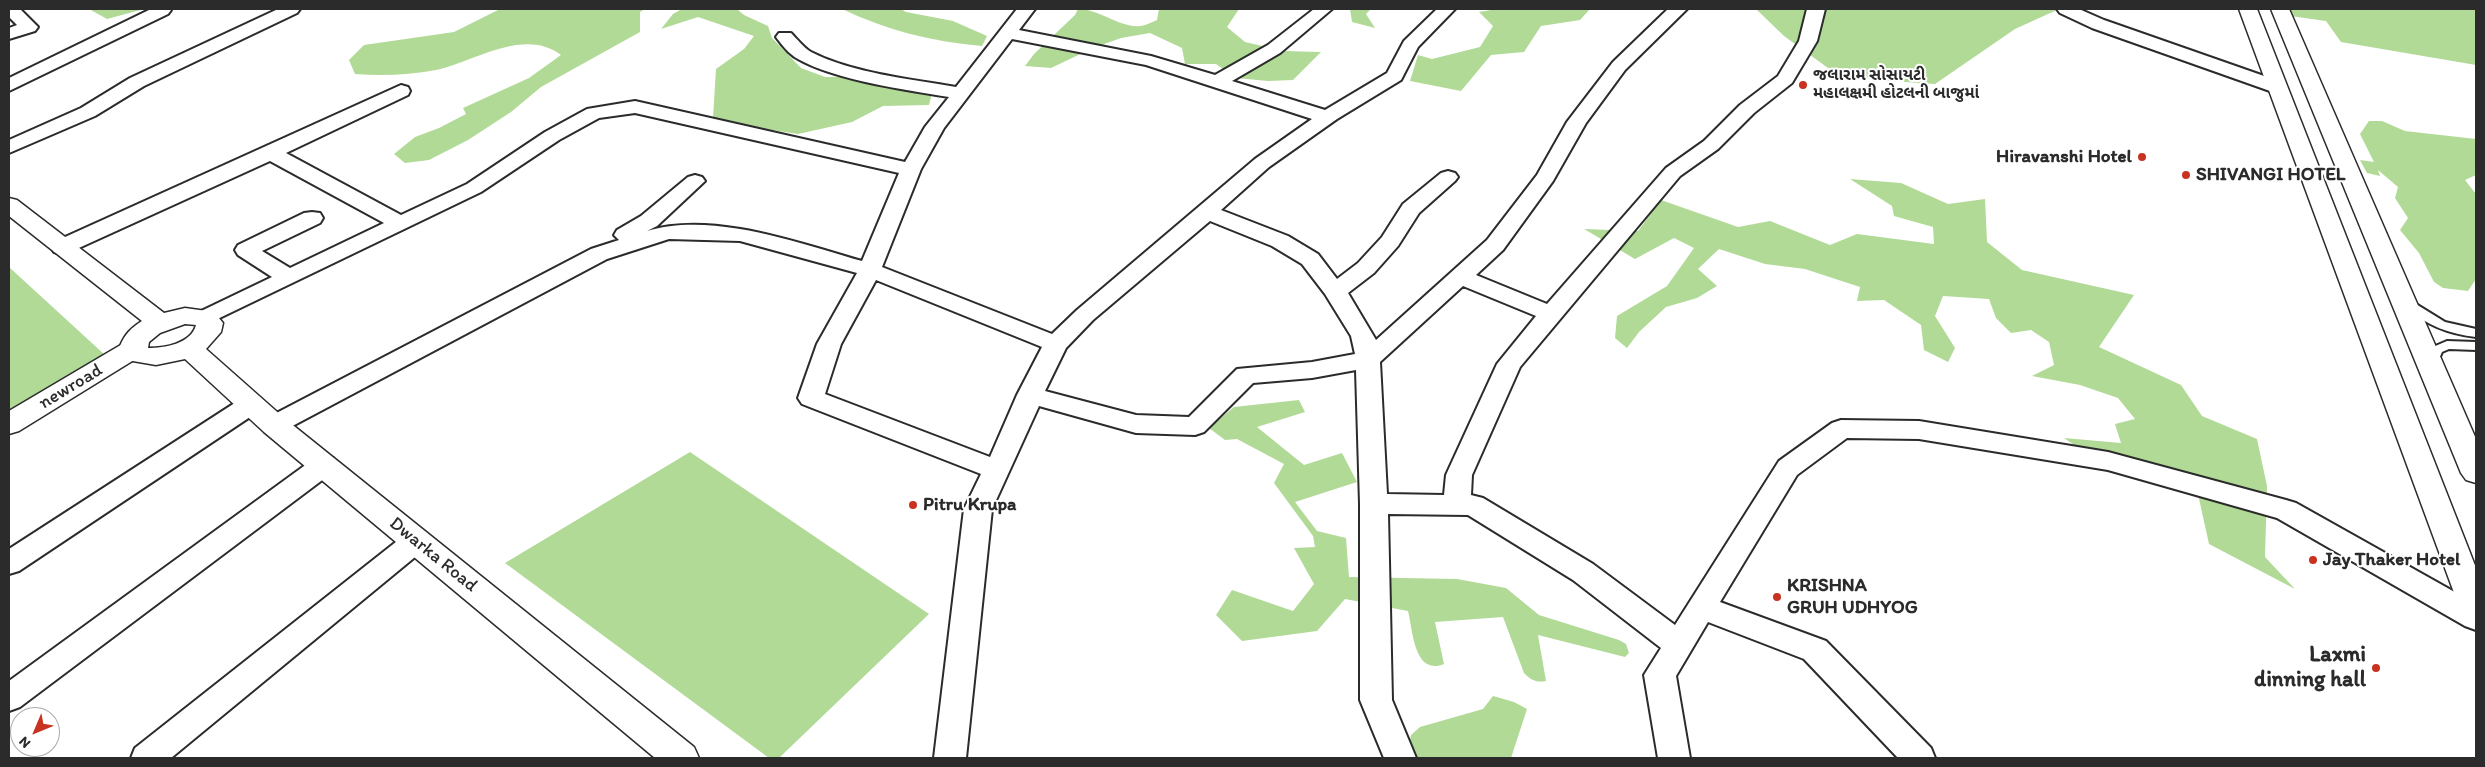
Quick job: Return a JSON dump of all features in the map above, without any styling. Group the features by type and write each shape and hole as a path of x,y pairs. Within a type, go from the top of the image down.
{"main road":[{"path":"2248,9 2276,87 2476,609"},
{"path":"2280,9 2476,473"},
{"path":"9,206 160,322"},
{"path":"185,316 205,318 210,323 210,329 206,335 189,348 177,353 153,358 136,354 133,349 139,336 160,322 185,316"},
{"name":"Dwarka Road","path":"189,348 250,405 681,758"},
{"name":"newroad","path":"9,424 133,349"}],"street":[{"path":"9,147 88,112 137,82 291,9"},
{"path":"997,470 811,398 830,344 870,270 910,169 935,126 1026,9"},
{"path":"1217,82 1274,49 1324,9"},
{"path":"950,758 978,509 1020,422 1030,395 1056,344 1085,315 1262,163 1327,117 1394,76 1410,45 1448,9"},
{"path":"1030,395 1136,424 1195,426 1246,375 1312,370 1368,360 1495,246 1546,177 1577,122 1619,66 1678,9"},
{"path":"1457,505 1459,475 1472,441 1509,364 1673,172 1711,145 1747,109 1785,79 1808,41 1817,9 1815,9"},
{"path":"2066,9 2098,24 2276,87"},
{"path":"9,84 162,10"},
{"path":"9,34 29,27 14,13"},
{"path":"1007,34 1127,56 1327,117"},
{"path":"784,37 803,55 839,68 894,82 961,92"},
{"path":"62,247 270,153 401,91"},
{"path":"205,318 474,188 552,136 594,113 635,107 716,127 910,169"},
{"path":"270,153 401,224"},
{"path":"1335,291 1366,268 1390,241 1411,209 1448,177"},
{"path":"559,275 650,221 696,182"},
{"path":"1207,212 1280,241 1310,259 1335,291 1363,336 1368,360 1374,504 1376,700 1400,758"},
{"path":"289,278 246,250 312,218"},
{"path":"274,425 599,254 667,232 741,234 870,270 1056,344"},
{"path":"1462,277 1551,314"},
{"path":"9,563 250,405"},
{"path":"1674,758 1660,675 1700,606 1788,468 1841,429 1919,430 2108,461 2286,510 2476,618"},
{"path":"9,698 324,465"},
{"path":"1374,504 1473,505 1583,572 1678,644"},
{"path":"147,758 416,541"},
{"path":"1700,606 1815,650 1920,758"}],"lane":[{"path":"2401,294 2424,318 2439,326 2476,333"},
{"path":"2431,365 2437,350 2447,345 2476,346"}],"green space":[{"path":"89,9 144,9 107,19"},
{"path":"500,9 645,9 640,12 640,32 541,87 511,112 468,140 429,160 405,163 394,154 415,137 439,128 466,114 463,108 529,78 561,55 547,47 531,44 515,45 436,70 386,75 355,74 349,60 364,45 454,32"},
{"path":"682,9 737,9 744,15 768,26 772,38 801,68 825,77 860,77 932,93 929,105 883,106 852,122 798,134 745,126 713,118 716,69 744,49 754,36 698,17 661,29 673,14"},
{"path":"842,9 901,9 906,12 953,21 987,36 982,46 928,38 893,29"},
{"path":"1078,9 1094,12 1125,24 1141,26 1157,20 1159,9 1239,9 1227,27 1245,42 1284,51 1321,52 1293,80 1268,81 1236,78 1216,64 1185,64 1182,48 1150,33 1121,38 1093,48 1051,68 1025,66 1034,54 1075,15"},
{"path":"1350,9 1371,9 1366,14 1375,28 1352,22"},
{"path":"1497,9 1590,9 1580,20 1541,26 1524,52 1491,55 1461,91 1410,81 1418,55 1432,59 1480,47 1493,26 1479,12"},
{"path":"1756,9 2059,9 2015,29 1935,84 1875,80 1828,68 1784,36"},
{"path":"2281,9 2476,9 2476,65 2341,42 2326,21 2283,15"},
{"path":"2369,121 2382,121 2405,131 2476,139 2476,175 2465,180 2476,194 2476,279 2468,291 2443,288 2434,282 2419,253 2400,230 2408,218 2395,198 2398,187 2378,170 2380,176 2367,173 2360,160 2374,162 2360,134"},
{"path":"1850,179 1901,183 1948,204 1985,199 1987,242 2022,270 2134,295 2099,347 2181,385 2202,416 2257,439 2267,486 2265,557 2295,589 2209,544 2196,485 2083,451 2064,438 2121,443 2115,424 2135,419 2118,398 2080,385 2032,376 2054,365 2049,342 2031,330 2011,333 1996,318 1989,299 1943,296 1935,316 1955,348 1948,362 1924,350 1921,325 1884,300 1857,301 1860,287 1805,269 1765,264 1719,249 1698,269 1717,286 1697,298 1666,307 1639,332 1627,348 1615,338 1617,316 1667,286 1694,248 1674,238 1635,259 1584,229 1638,231 1661,200 1738,227 1770,221 1830,245 1857,234 1934,244 1933,227 1894,216 1892,206"},
{"path":"9,267 105,355 9,410"},
{"path":"1299,400 1305,412 1257,427 1304,465 1342,453 1357,482 1295,502 1317,531 1346,538 1349,577 1457,579 1506,588 1539,615 1619,640 1626,644 1629,653 1625,657 1538,635 1546,681 1536,681 1524,673 1503,617 1435,622 1444,664 1434,666 1426,664 1417,650 1408,611 1345,599 1317,631 1242,641 1216,615 1232,590 1293,611 1314,584 1294,548 1315,547 1313,536 1274,483 1284,464 1237,439 1225,440 1209,428 1234,407"},
{"path":"690,452 929,614 779,758 769,758 505,563"},
{"path":"1493,696 1514,702 1527,709 1511,758 1414,758 1409,746 1411,735 1420,727 1483,709"}],"place":[{"name":"જલારામ સોસાયટી મહાલ‌ક્ષમી હોટલની બાજુમાં","path":"1803,85"},
{"name":"Hiravanshi Hotel","path":"2142,157"},
{"name":"SHIVANGI HOTEL","path":"2186,175"},
{"name":"Pitru Krupa","path":"913,505"},
{"name":"Jay Thaker Hotel","path":"2313,560"},
{"name":"KRISHNA GRUH UDHYOG","path":"1777,597"},
{"name":"Laxmi dinning hall","path":"2376,668"}]}
